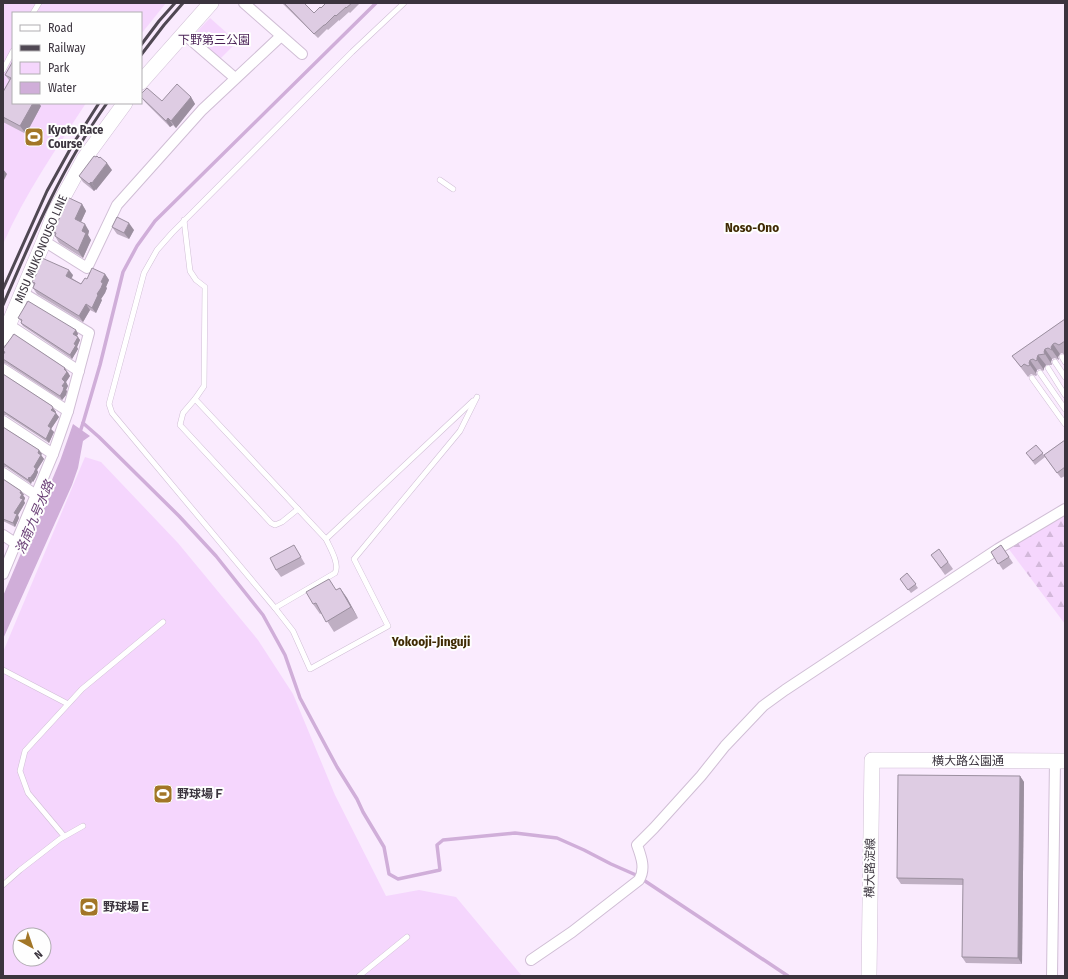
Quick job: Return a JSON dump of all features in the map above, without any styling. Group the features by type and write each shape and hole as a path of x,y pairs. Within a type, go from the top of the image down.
{"street":[{"path":"142,81 211,3"},
{"path":"244,3 302,54"},
{"path":"184,34 235,78"},
{"path":"44,242 87,268 117,205 202,110 281,36"},
{"name":"MISU MUKONOUSO LINE","path":"6,332 55,212 84,159 123,104"},
{"path":"3,574 53,454 68,411 89,333 23,293"},
{"path":"6,332 79,370"},
{"path":"3,369 68,411"},
{"path":"3,422 53,454"},
{"path":"3,473 36,495"},
{"path":"531,960 572,932 641,877 643,866 641,854 637,845 701,776 725,746 763,706 992,553 1065,509"},
{"path":"3,535 15,543"},
{"name":"横大路公園通","path":"872,760 1060,761"},
{"name":"横大路淀線","path":"868,976 872,760"},
{"path":"1052,976 1060,761"}],"lane":[{"path":"34,12 39,3"},
{"path":"326,539 477,397 460,431 354,559 388,626 310,670 293,631 112,413 110,404 144,273 158,250 184,220 352,52 404,3"},
{"path":"3,70 12,53"},
{"path":"440,180 453,189"},
{"path":"184,220 190,271 196,280 205,287 204,386 195,400 183,413 180,426 271,523 276,525 282,522 298,509"},
{"path":"1055,362 1065,377"},
{"path":"1048,368 1065,395"},
{"path":"1040,373 1065,409"},
{"path":"1032,378 1065,424"},
{"path":"195,400 326,539 337,564 335,573 275,608"},
{"path":"64,836 28,793 20,771 25,751 82,689 163,622"},
{"path":"3,670 68,704"},
{"path":"3,885 64,836 83,826"},
{"path":"359,976 407,937"}],"green space":[{"name":"Kyoto Race Course","path":"3,3 166,3 142,33 142,12 12,12 12,104 85,104 52,155 21,207 3,244"},
{"name":"下野第三公園","path":"210,18 237,42 218,61 191,38"},
{"path":"85,457 101,462 178,543 258,640 293,694 335,795 386,896 419,890 456,897 522,976 3,976 3,652"},
{"path":"1065,516 1065,624 1008,548"}],"water":[{"path":"73,424 90,436 83,441 78,468 72,485 3,639 3,596 60,461"}],"building":[{"path":"284,3 304,3 314,13 326,3 352,3 336,16 335,15 314,34"},
{"path":"12,63 12,104 32,104 20,126 3,117 3,92 11,78 5,75"},
{"path":"177,84 191,97 171,121 168,118 166,121 142,98 142,93 147,88 162,101"},
{"path":"94,156 100,157 107,163 92,183 91,182 89,184 79,176"},
{"path":"67,197 82,204 75,219 85,224 82,231 86,233 78,251 55,236 56,233 53,231 64,209 62,208"},
{"path":"117,217 129,223 124,233 112,227"},
{"path":"42,258 69,270 66,276 81,284 85,278 87,279 92,268 105,274 101,282 103,283 92,308 86,304 79,316 33,288 35,283 32,282 37,273 35,272"},
{"path":"28,301 76,330 73,334 78,337 74,344 76,345 70,355 21,323 22,320 18,318"},
{"path":"1065,319 1065,341 1059,345 1055,343 1053,344 1051,347 1052,350 1048,348 1045,349 1045,354 1038,355 1036,361 1033,359 1030,360 1030,365 1028,366 1024,364 1021,367 1012,356"},
{"path":"14,334 65,368 64,369 67,372 62,379 65,382 62,386 64,387 60,396 3,359 5,352 3,349"},
{"path":"3,374 52,406 53,408 51,410 56,413 48,426 51,428 46,439 3,411"},
{"path":"3,427 39,450 38,453 41,455 34,467 36,468 34,473 28,480 3,463"},
{"path":"1065,440 1065,467 1057,473 1044,455"},
{"path":"1036,445 1043,453 1033,461 1026,453"},
{"path":"3,479 21,491 20,493 22,494 20,498 23,499 14,513 17,514 13,523 3,519"},
{"path":"294,545 301,557 276,570 270,558"},
{"path":"1001,545 1009,557 998,564 991,552"},
{"path":"939,549 948,562 941,568 931,555"},
{"path":"907,573 916,584 908,590 900,579"},
{"path":"329,579 336,590 340,588 351,607 326,622 316,603 313,604 306,592"},
{"path":"898,775 1020,776 1018,958 962,957 963,879 897,878"}],"waterway":[{"path":"80,432 100,365 123,272 137,246 155,221 376,3"},
{"path":"83,423 179,516 216,556 263,615 285,655 300,698 337,767 384,847 389,874 398,879 440,870 437,845 443,840 515,833 557,838 636,875 788,976"}],"railway":[{"path":"142,44 175,3"},
{"path":"142,54 183,3"},
{"path":"3,289 47,191 73,144 98,104"},
{"path":"3,305 50,201 76,151 106,104"}],"place":[{"name":"Kyoto Race Course","path":"34,137"},
{"name":"野球場Ｆ","path":"163,794"},
{"name":"野球場Ｅ","path":"89,907"}],"district":[{"name":"Noso-Ono","path":"752,227"},
{"name":"Yokooji-Jinguji","path":"431,641"}],"water label":[{"name":"洛南九号水路","path":"34,517"}]}
